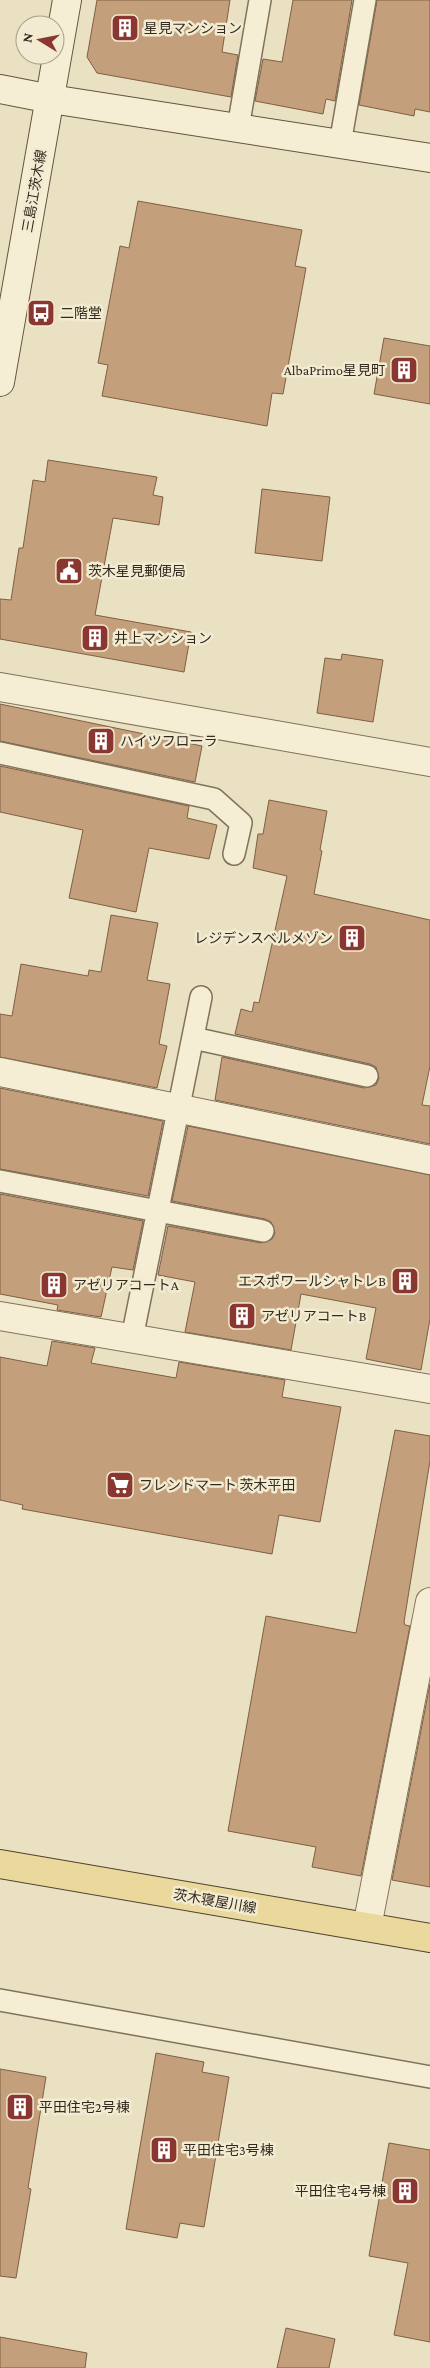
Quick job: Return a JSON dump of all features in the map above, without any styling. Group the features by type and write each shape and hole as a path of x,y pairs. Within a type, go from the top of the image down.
{"main road":[{"name":"茨木寝屋川線","path":"0,1864 430,1938"}],"street":[{"name":"三島江茨木線","path":"0,382 51,99 66,0"},
{"path":"0,89 51,99 430,158"},
{"path":"0,687 430,762"},
{"path":"0,1072 430,1160"},
{"path":"0,1316 430,1388"},
{"path":"367,1927 424,1661 430,1602"}],"lane":[{"path":"238,128 260,0"},
{"path":"340,144 365,0"},
{"path":"0,753 214,799 241,823 234,854"},
{"path":"132,1338 201,998"},
{"path":"193,1038 367,1076"},
{"path":"0,1181 263,1231"},
{"path":"0,2000 430,2077"}],"building":[{"path":"97,0 230,0 222,52 238,55 231,97 97,73 87,57"},
{"path":"293,0 352,0 335,101 326,99 323,114 255,101 263,59 282,62"},
{"path":"377,0 430,0 430,112 415,109 414,116 359,105"},
{"path":"138,201 302,230 295,266 306,268 283,394 272,393 267,426 102,396 108,365 98,363 120,246 129,248"},
{"name":"AlbaPrimo星見町","path":"384,338 430,346 430,404 374,394"},
{"path":"48,460 157,477 153,495 163,497 159,525 113,518 95,615 191,632 184,672 0,639 0,599 11,600 19,548 23,548 33,480 45,482"},
{"path":"262,489 330,497 322,561 255,553"},
{"path":"342,654 383,660 373,722 317,713 325,658 341,660"},
{"name":"ハイツフローラ","path":"0,704 202,746 195,782 0,741"},
{"path":"0,766 189,806 187,818 217,825 209,859 149,848 136,912 69,898 83,830 0,812"},
{"path":"269,800 327,811 314,894 430,920 430,1066 422,1105 430,1106 430,1144 215,1100 222,1057 364,1088 376,1085 379,1078 376,1067 370,1064 235,1034 241,1009 252,1012 254,1002 259,1003 287,876 253,868 258,834 263,834"},
{"path":"111,915 158,923 147,980 170,984 159,1044 167,1046 157,1088 0,1057 0,1014 12,1016 21,964 88,976 89,970 101,972"},
{"path":"0,1088 163,1121 148,1196 0,1169"},
{"path":"188,1126 430,1175 430,1319 421,1370 366,1359 376,1308 301,1294 291,1350 185,1332 195,1282 158,1275 168,1226 261,1243 272,1239 275,1233 271,1222 265,1219 172,1201"},
{"path":"0,1194 143,1221 133,1270 112,1267 101,1317 57,1310 58,1305 0,1294"},
{"path":"52,1341 95,1348 91,1363 176,1378 179,1362 285,1380 282,1397 341,1407 320,1522 279,1515 272,1554 22,1509 23,1505 0,1500 0,1357 47,1366"},
{"path":"395,1430 430,1436 430,1461 404,1622 405,1625 410,1626 361,1876 312,1867 316,1847 228,1831 266,1616 356,1633"},
{"path":"430,1684 430,1887 392,1880"},
{"name":"平田住宅3号棟","path":"156,2053 204,2062 202,2072 229,2077 204,2227 180,2223 177,2238 126,2229"},
{"path":"0,2069 46,2077 28,2188 31,2189 16,2278 0,2276"},
{"path":"389,2143 430,2150 430,2342 394,2335 408,2263 369,2256"},
{"path":"286,2328 335,2339 329,2368 277,2368"},
{"path":"0,2337 87,2353 85,2368 0,2368"}],"place":[{"name":"星見マンション","path":"125,28"},
{"name":"二階堂","path":"41,313"},
{"name":"AlbaPrimo星見町","path":"404,370"},
{"name":"茨木星見郵便局","path":"69,571"},
{"name":"井上マンション","path":"95,638"},
{"name":"ハイツフローラ","path":"101,741"},
{"name":"レジデンスベルメゾン","path":"352,938"},
{"name":"エスポワールシャトレB","path":"405,1281"},
{"name":"アゼリアコートA","path":"54,1285"},
{"name":"アゼリアコートB","path":"242,1316"},
{"name":"フレンドマート 茨木平田","path":"120,1485"},
{"name":"平田住宅2号棟","path":"20,2107"},
{"name":"平田住宅3号棟","path":"164,2150"},
{"name":"平田住宅4号棟","path":"405,2191"}]}
